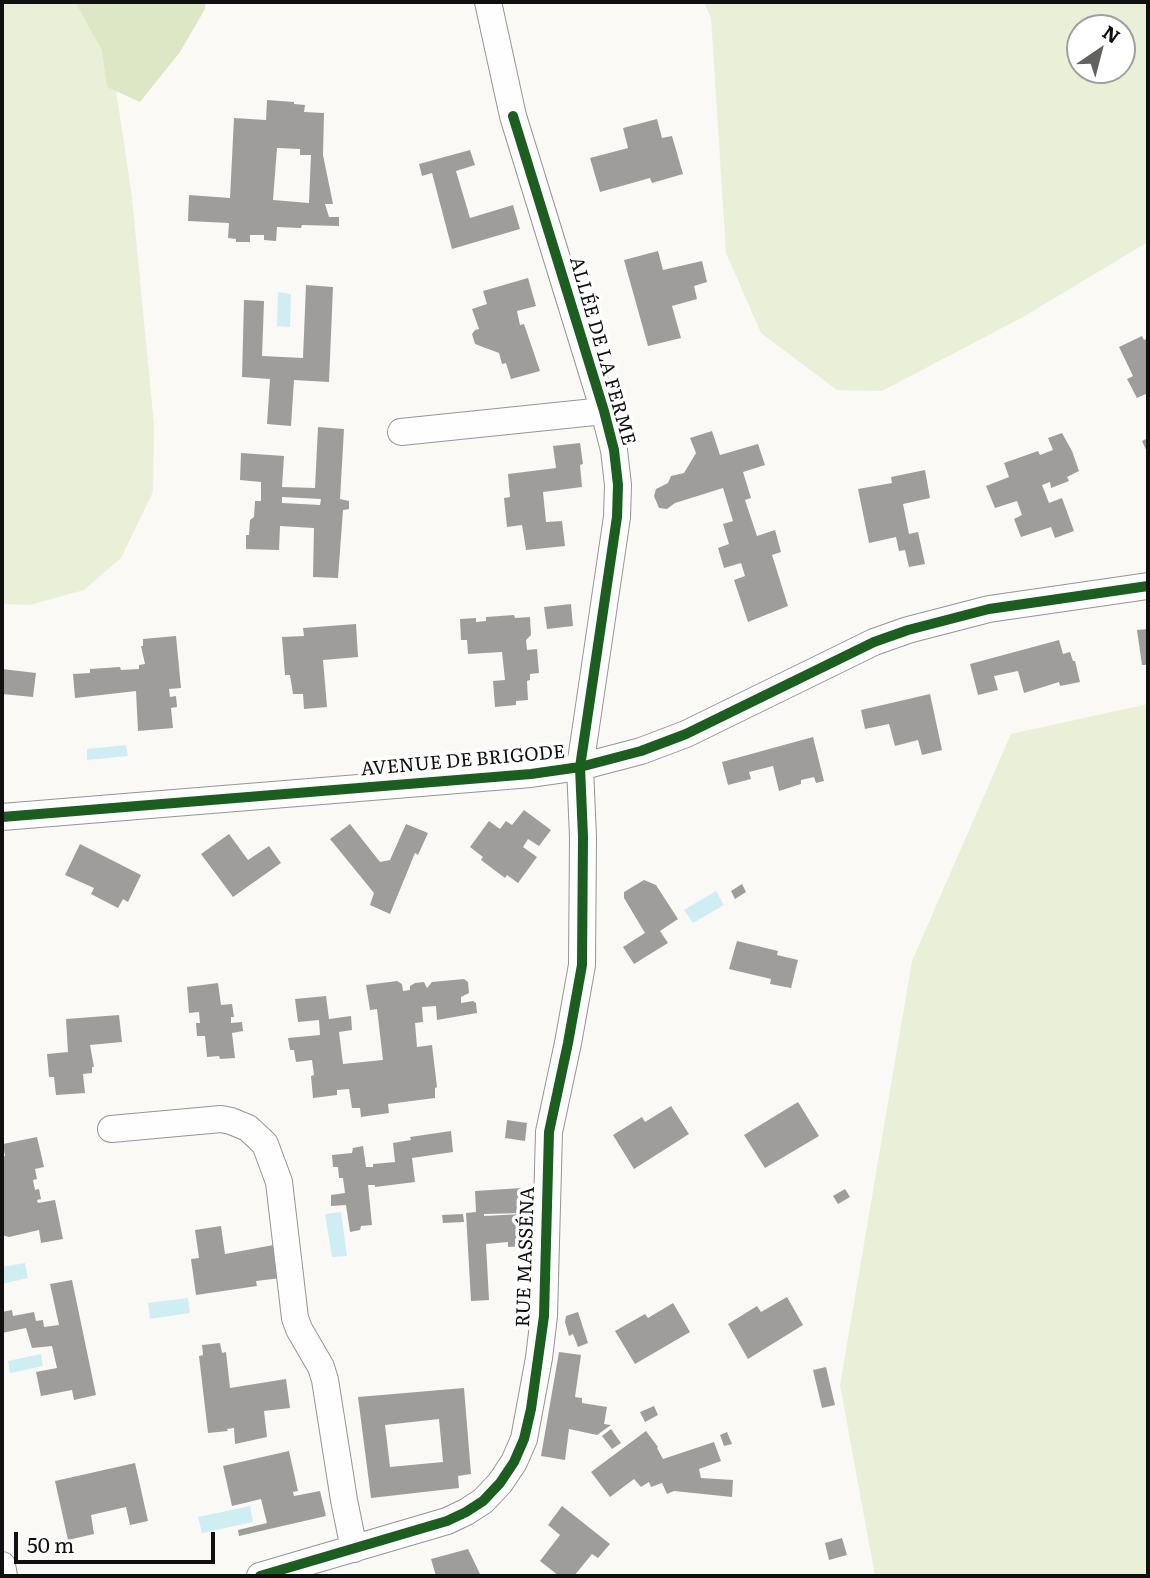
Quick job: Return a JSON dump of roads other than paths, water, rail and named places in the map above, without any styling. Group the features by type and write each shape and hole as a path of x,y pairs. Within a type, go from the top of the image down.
{"street":[{"name":"ALLÉE DE LA FERME","path":"488,2 513,116 614,450 618,485 617,517 580,767"},
{"name":"ALLÉE DE LA FERME","path":"401,432 604,411"},
{"name":"AVENUE DE BRIGODE","path":"2,817 530,774 580,767 640,751 686,734 874,642 908,630 989,609 1148,586"},
{"name":"RUE MASSÉNA","path":"260,1576 447,1521 466,1512 483,1501 500,1483 514,1462 524,1439 544,1316 549,1132 582,965 583,837 580,767"},
{"path":"111,1129 221,1119 248,1128 265,1144 279,1182 295,1318 325,1380 354,1549"},
{"path":"2,1565 4,1576"}],"water":[{"path":"278,292 291,294 290,327 277,326"},
{"path":"126,745 128,756 87,760 87,749"},
{"path":"716,891 724,905 693,923 684,910"},
{"path":"341,1212 347,1256 332,1257 325,1214"},
{"path":"25,1263 28,1278 2,1284 2,1267"},
{"path":"188,1298 190,1313 150,1319 148,1303"},
{"path":"41,1354 43,1366 10,1373 8,1361"},
{"path":"250,1506 253,1522 202,1533 198,1517"}]}
